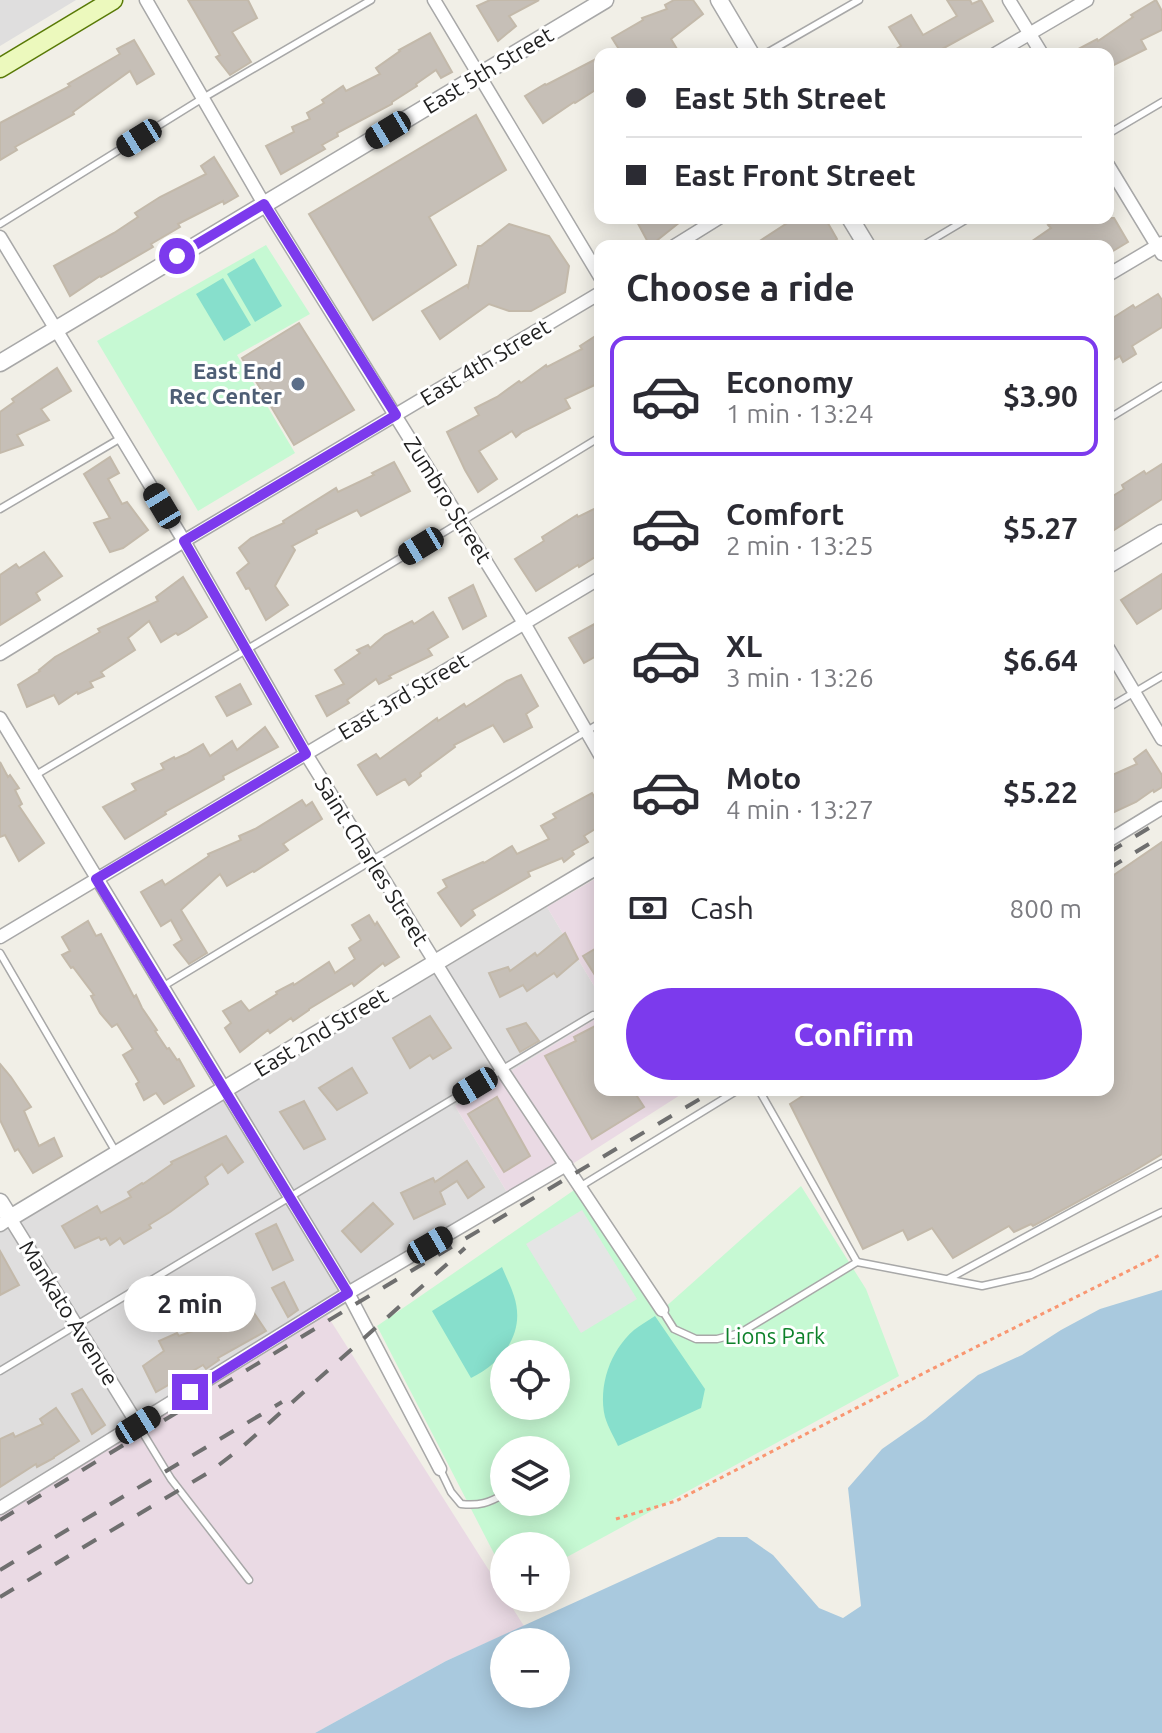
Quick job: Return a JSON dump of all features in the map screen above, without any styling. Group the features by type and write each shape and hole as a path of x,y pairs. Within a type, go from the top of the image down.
{"main road":[{"path":"0,68 113,0"}],"street":[{"name":"Zumbro Street","path":"146,0 264,204 524,623 594,745"},
{"path":"434,0 594,267"},
{"name":"East 5th Street","path":"0,363 605,0"},
{"path":"719,0 747,48"},
{"path":"1009,0 1038,48"},
{"path":"1005,48 1087,0"},
{"path":"1114,175 1160,248 1114,272"},
{"path":"684,240 709,224"},
{"name":"Saint Charles Street","path":"0,237 372,861 502,1070 662,1310"},
{"name":"East 4th Street","path":"0,654 594,297"},
{"path":"1114,561 1162,533"},
{"name":"East 3rd Street","path":"0,937 594,582"},
{"path":"1114,658 1162,739"},
{"path":"0,718 348,1293 440,1469"},
{"path":"1114,837 1162,808"},
{"name":"East 2nd Street","path":"5,1222 594,868"},
{"path":"0,1508 348,1293 566,1165"},
{"name":"Mankato Avenue","path":"0,1202 5,1222 76,1325 138,1425"}],"lane":[{"path":"0,224 203,98 371,0"},
{"path":"775,48 859,0"},
{"path":"1114,130 1162,102"},
{"path":"932,240 959,224"},
{"path":"1114,415 1162,386"},
{"path":"0,509 121,438"},
{"path":"34,776 594,441"},
{"path":"1114,705 1162,676"},
{"path":"162,987 594,726"},
{"path":"0,953 118,1154"},
{"path":"0,1371 593,1015"},
{"path":"580,1186 728,1096"},
{"path":"762,1096 857,1262"},
{"path":"948,1279 1162,1163"},
{"path":"662,1310 674,1329 696,1339 717,1339 740,1333 857,1262 982,1286 1031,1275 1162,1212"},
{"path":"138,1425 171,1479 249,1580"},
{"path":"440,1469 451,1492 461,1504 478,1506 490,1502"}],"path":[{"path":"616,1519 676,1501 1162,1254"}],"shaded area":[{"path":"0,0 76,0 0,46"},
{"path":"254,258 282,306 255,322 227,274"},
{"path":"223,278 251,325 224,341 196,294"},
{"path":"594,880 594,986 547,907"},
{"path":"547,907 594,986 594,1020 455,1106 513,1202 0,1515 0,1217 8,1229"},
{"path":"594,1020 594,1096 679,1096 513,1202 455,1106"},
{"path":"582,1210 637,1299 581,1333 526,1244"},
{"path":"502,1267 513,1292 517,1322 511,1340 490,1340 490,1366 471,1378 432,1311"},
{"path":"1162,1290 1162,1733 315,1733 446,1661 490,1641 490,1708 570,1708 570,1628 518,1628 553,1612 570,1612 570,1604 718,1537 747,1537 773,1555 819,1608 843,1618 861,1606 848,1488 882,1449 925,1419 978,1375 1022,1355 1100,1309"},
{"path":"327,1315 490,1572 490,1612 515,1612 524,1626 490,1628 490,1641 446,1661 315,1733 0,1733 0,1515"},
{"path":"655,1316 705,1389 701,1408 618,1446 606,1421 603,1405 608,1370 626,1338"}],"green space":[{"path":"266,245 310,314 237,355 295,453 198,511 97,341"},
{"name":"Lions Park","path":"580,1186 662,1310 801,1186 866,1289 899,1376 570,1555 570,1532 490,1532 490,1546 377,1326"}],"building":[{"path":"188,0 248,0 257,18 232,32 251,62 230,75 216,57 220,55"},
{"path":"490,0 539,0 509,16 516,26 498,41 477,6"},
{"path":"674,0 693,0 703,14 671,39 676,48 618,48 612,38 642,18 667,9 665,5"},
{"path":"947,0 970,0 972,4 981,0 993,21 944,48 898,48 901,46 889,27 911,15 923,35 957,16"},
{"path":"1156,0 1162,11 1162,30 1141,40 1146,49 1114,65 1114,48 1080,48 1098,41 1133,17 1131,15"},
{"path":"430,33 452,72 441,78 436,70 392,104 337,133 338,136 322,145 325,149 281,174 266,146 294,132 292,127 310,119 307,113 324,103 322,100 343,86 346,91 380,74 376,68 399,50"},
{"path":"134,40 154,74 137,84 130,71 74,114 15,147 17,150 0,160 0,123 70,86 68,84 120,54 117,49"},
{"path":"594,60 594,91 543,123 525,96"},
{"path":"476,115 506,170 429,217 456,265 373,320 309,214"},
{"path":"214,157 238,196 178,224 180,227 151,244 153,247 70,296 54,266 114,233 138,217 135,213 160,197 206,174 201,166"},
{"path":"1114,218 1128,242 1114,250 1114,240 1034,240 1051,228 1048,225 1114,224"},
{"path":"509,224 549,236 569,266 565,292 531,311 509,311 489,304 440,339 422,311 468,287 478,246"},
{"path":"638,224 678,224 658,240 647,240"},
{"path":"786,224 828,224 837,239 836,240 761,240"},
{"path":"1158,294 1162,300 1162,327 1132,346 1136,354 1123,362 1120,356 1114,360 1114,317 1133,305 1135,308"},
{"name":"East End Rec Center","path":"299,323 354,410 294,445 242,358"},
{"path":"594,337 594,385 565,399 570,408 516,437 512,431 479,451 497,479 478,492 447,432 479,415 475,408 519,381 521,383 546,365 582,349 580,346"},
{"path":"57,368 71,391 41,409 49,420 17,435 23,445 0,453 0,412 14,402 12,399"},
{"path":"110,457 119,473 108,479 122,504 127,502 148,530 123,548 110,552 94,523 110,518 84,474"},
{"path":"394,462 410,491 361,516 357,510 292,546 295,550 275,586 288,605 266,620 237,573 249,563 239,548 251,538 284,523 336,488 338,492"},
{"path":"1162,464 1162,499 1114,530 1114,495 1124,489 1122,485 1144,471 1146,474"},
{"path":"594,509 594,558 536,591 515,559 544,541 542,537"},
{"path":"44,552 62,576 36,593 40,600 0,625 0,575 16,564 19,568"},
{"path":"1162,574 1162,608 1137,624 1121,600"},
{"path":"183,577 207,617 161,642 149,621 128,638 135,650 101,672 104,676 90,682 93,687 77,692 59,704 54,695 27,707 18,685 55,657 100,632 98,629 158,601 156,597"},
{"path":"473,585 486,616 463,629 449,598"},
{"path":"433,612 448,637 428,649 432,655 379,684 376,679 347,700 349,703 327,716 316,696 344,684 335,670 360,653 357,650 368,645 370,648 385,635 412,621 414,624"},
{"path":"594,624 594,657 584,663 569,638"},
{"path":"521,675 538,706 526,714 532,727 504,742 493,725 454,745 409,785 405,779 377,795 358,765 376,754 380,759 437,718 438,721 464,704 466,707"},
{"path":"240,684 251,704 227,716 216,697"},
{"path":"265,727 278,747 223,776 224,779 125,839 103,807 136,790 132,784 164,769 161,764 174,757 203,744 210,756 232,741 237,750"},
{"path":"1146,750 1162,775 1162,787 1114,812 1114,774 1137,764 1134,759"},
{"path":"0,762 19,788 15,790 22,804 19,806 44,843 19,861 5,835 0,837"},
{"path":"592,793 594,830 584,836 588,842 572,851 574,854 564,862 562,858 528,872 530,876 472,910 475,915 461,926 438,893 447,887 443,880 484,863 512,846 517,854 549,839 541,826 556,818 553,814"},
{"path":"302,800 306,806 312,802 322,819 283,844 288,850 254,872 227,886 220,874 181,910 207,953 189,964 174,945 182,940 171,920 161,926 141,892 162,880 165,885 208,854 241,840 239,836"},
{"path":"1162,842 1162,1154 1033,1226 1031,1224 1014,1232 1009,1226 953,1258 932,1228 908,1240 903,1230 863,1249 790,1104 803,1096 1114,1096 1114,875"},
{"path":"369,915 375,925 377,922 399,957 385,966 383,963 354,986 352,983 293,1021 291,1018 270,1033 268,1030 240,1052 225,1028 231,1023 223,1011 241,1001 249,1011 329,962 335,973 355,959 349,948 361,940 352,925"},
{"path":"88,921 96,936 101,934 134,997 136,995 155,1031 167,1049 179,1059 194,1086 164,1104 156,1093 144,1100 136,1084 139,1082 123,1055 133,1049 117,1024 112,1027 100,1013 91,996 94,995 62,955 70,951 62,937"},
{"path":"565,933 578,959 557,977 554,973 527,991 523,985 500,997 489,973 508,967 510,971 535,953 537,956"},
{"path":"594,950 594,973 583,956"},
{"path":"430,1016 451,1048 433,1059 430,1055 410,1068 393,1038"},
{"path":"526,1023 539,1041 520,1052 507,1029"},
{"path":"594,1027 594,1096 637,1096 644,1107 592,1139 545,1056 576,1041 574,1037"},
{"path":"0,1064 31,1107 24,1111 39,1146 54,1138 62,1156 33,1173 18,1149 15,1151 0,1120"},
{"path":"352,1068 367,1093 337,1110 319,1088"},
{"path":"497,1097 530,1156 504,1172 468,1114"},
{"path":"304,1101 325,1139 304,1149 280,1112"},
{"path":"226,1136 243,1162 228,1173 222,1164 205,1177 208,1184 149,1225 151,1228 124,1244 120,1238 110,1245 106,1238 101,1240 99,1237 75,1248 62,1226 97,1206 101,1213 131,1197 128,1192 171,1162"},
{"path":"467,1161 484,1187 468,1198 457,1181 440,1192 445,1204 414,1219 401,1193 433,1178 435,1182"},
{"path":"373,1203 393,1224 361,1252 342,1231"},
{"path":"276,1224 293,1260 273,1270 256,1234"},
{"path":"0,1251 19,1285 0,1295"},
{"path":"284,1282 298,1310 288,1317 272,1288"},
{"path":"248,1304 266,1331 218,1358 206,1369 203,1365 156,1392 143,1366 164,1351 159,1341 204,1327"},
{"path":"82,1389 105,1425 92,1434 72,1394"},
{"path":"56,1408 79,1441 0,1487 0,1439 13,1433 15,1437 43,1424 40,1419"}],"railway":[{"path":"1114,849 1162,820"},
{"path":"1114,865 1162,836"},
{"path":"0,1520 705,1096"},
{"path":"0,1597 211,1471 241,1448 465,1248"},
{"path":"0,1570 282,1402"}],"place":[{"name":"East End Rec Center","path":"298,384"}],"route":[{"path":"177,256 264,204 396,415 184,541 306,754 96,879 348,1293 190,1392"}]}
